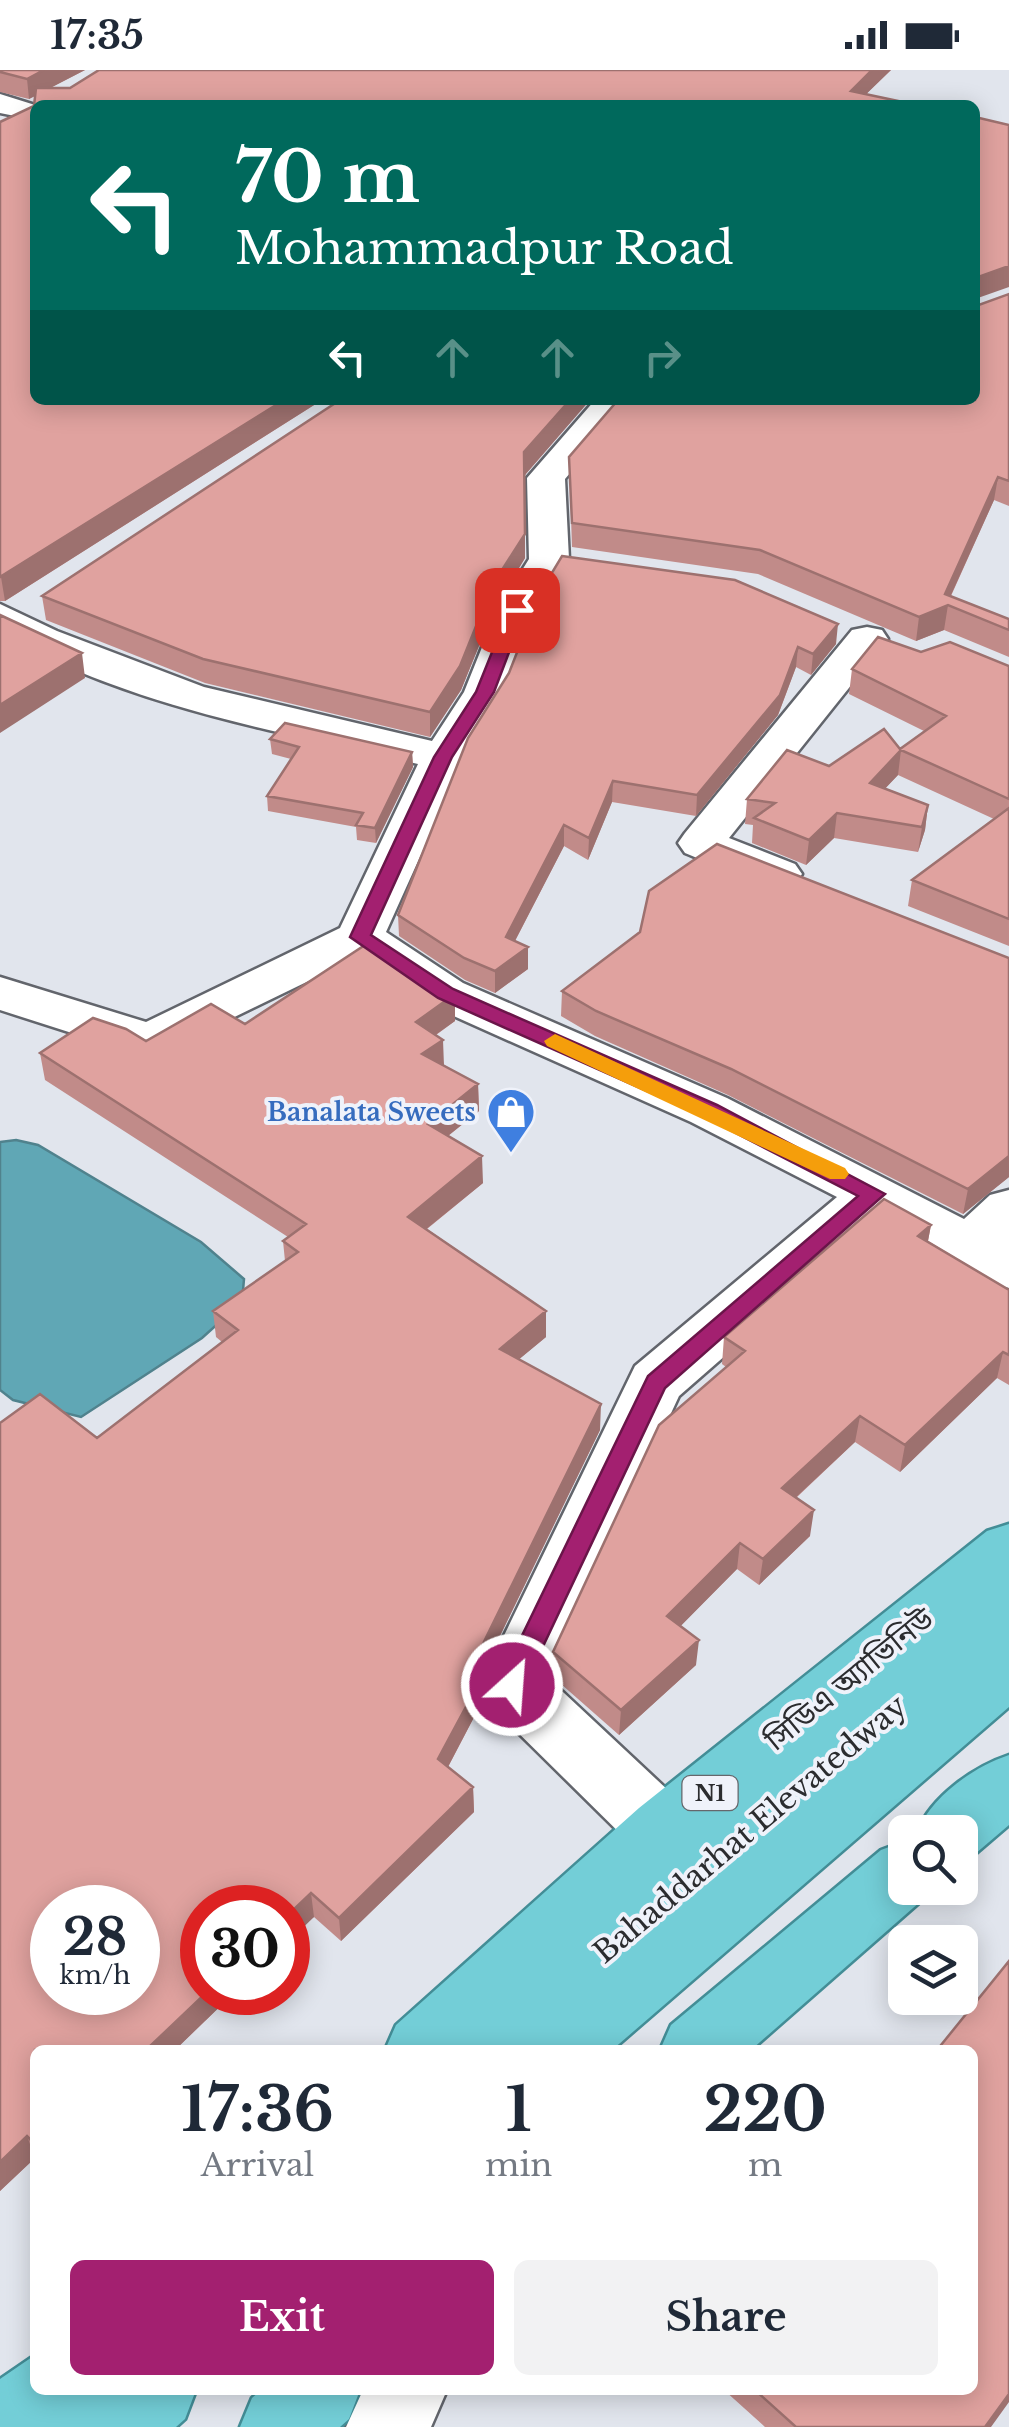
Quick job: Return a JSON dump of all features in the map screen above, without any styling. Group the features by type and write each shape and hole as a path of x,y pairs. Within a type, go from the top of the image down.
{"highway":[{"name":"সিডিএ অ্যাভিনিউ","path":"427,2045 643,1811 1009,1550"},
{"name":"Bahaddarhat Elevatedway","path":"498,2045 1009,1610"},
{"name":"Bahaddarhat Elevatedway","path":"563,2045 1009,1668"},
{"path":"972,1815 1009,1784"},
{"path":"703,2045 888,1887"},
{"path":"7,2427 42,2395"},
{"path":"53,2427 88,2395"},
{"path":"116,2427 151,2395"},
{"path":"281,2427 315,2395"}],"street":[{"path":"0,103 29,113"},
{"path":"0,993 150,1041 360,937 443,757 485,692 517,610 569,561 546,478 610,405"},
{"path":"0,666 24,619 190,697 443,757"},
{"path":"828,894 701,843 867,638"},
{"path":"360,937 446,994 709,1110 988,1257 1009,1209"},
{"path":"643,1811 512,1685 656,1382 874,1194"},
{"path":"387,2427 404,2395"}],"water":[{"path":"16,1140 38,1145 201,1242 244,1279 242,1302 202,1338 81,1417 13,1400 0,1390 0,1142"}],"building":[{"path":"0,70 44,70 27,79"},
{"path":"99,70 872,70 851,91 893,100 35,100 36,88 70,88"},
{"path":"30,108 30,405 276,405 0,577 0,122"},
{"path":"980,118 1009,125 1009,266 980,276"},
{"path":"1009,294 1009,481 998,477 945,594 1009,619 1009,630 948,605 919,617 760,550 572,523 569,457 614,405 980,405 980,305"},
{"path":"332,405 566,405 524,452 525,534 493,584 460,666 430,712 203,659 42,596"},
{"path":"562,556 735,580 838,624 813,654 798,647 780,695 697,795 613,781 589,838 564,825 506,937 528,947 495,971 464,958 398,915 468,738 509,673 541,591"},
{"path":"0,615 82,653 0,705"},
{"path":"878,637 921,652 950,642 1009,666 1009,799 901,750 870,783 928,805 922,827 837,813 809,840 754,818 775,803 747,799 787,750 829,766 884,729 900,749 946,716 852,669"},
{"path":"285,723 412,752 375,828 356,825 363,813 267,796 299,747 270,739"},
{"path":"1009,808 1009,919 912,880"},
{"path":"717,844 1009,958 1009,1156 968,1189 731,1069 596,1011 562,991 640,932 649,891"},
{"path":"368,943 426,982 455,994 416,1022 443,1040 422,1054 478,1084 428,1124 482,1156 408,1217 546,1311 500,1349 601,1404 476,1658 483,1675 438,1759 473,1787 339,1918 310,1894 310,1885 180,1885 183,2015 151,2045 30,2045 30,2139 27,2136 0,2162 0,1423 40,1394 97,1438 238,1330 213,1311 298,1252 283,1241 306,1224 40,1053 93,1018 126,1029 146,1041 211,1004 245,1024"},
{"path":"884,1199 931,1225 918,1236 1009,1290 1009,1355 1003,1352 905,1445 860,1416 782,1488 814,1510 763,1559 740,1543 667,1616 699,1640 621,1710 553,1652 659,1425 745,1351 724,1337"},
{"path":"1009,1961 1009,2394 985,2427 796,2427 761,2395 978,2395 978,2045 941,2045 965,2015 978,2015 978,1999"}],"slow traffic":[{"path":"555,1041 709,1110 838,1174"}],"place":[{"name":"Banalata Sweets","path":"511,1154"}],"route":[{"path":"512,1685 656,1382 874,1194 709,1110 446,994 360,937 443,757 485,692 517,610"}]}
